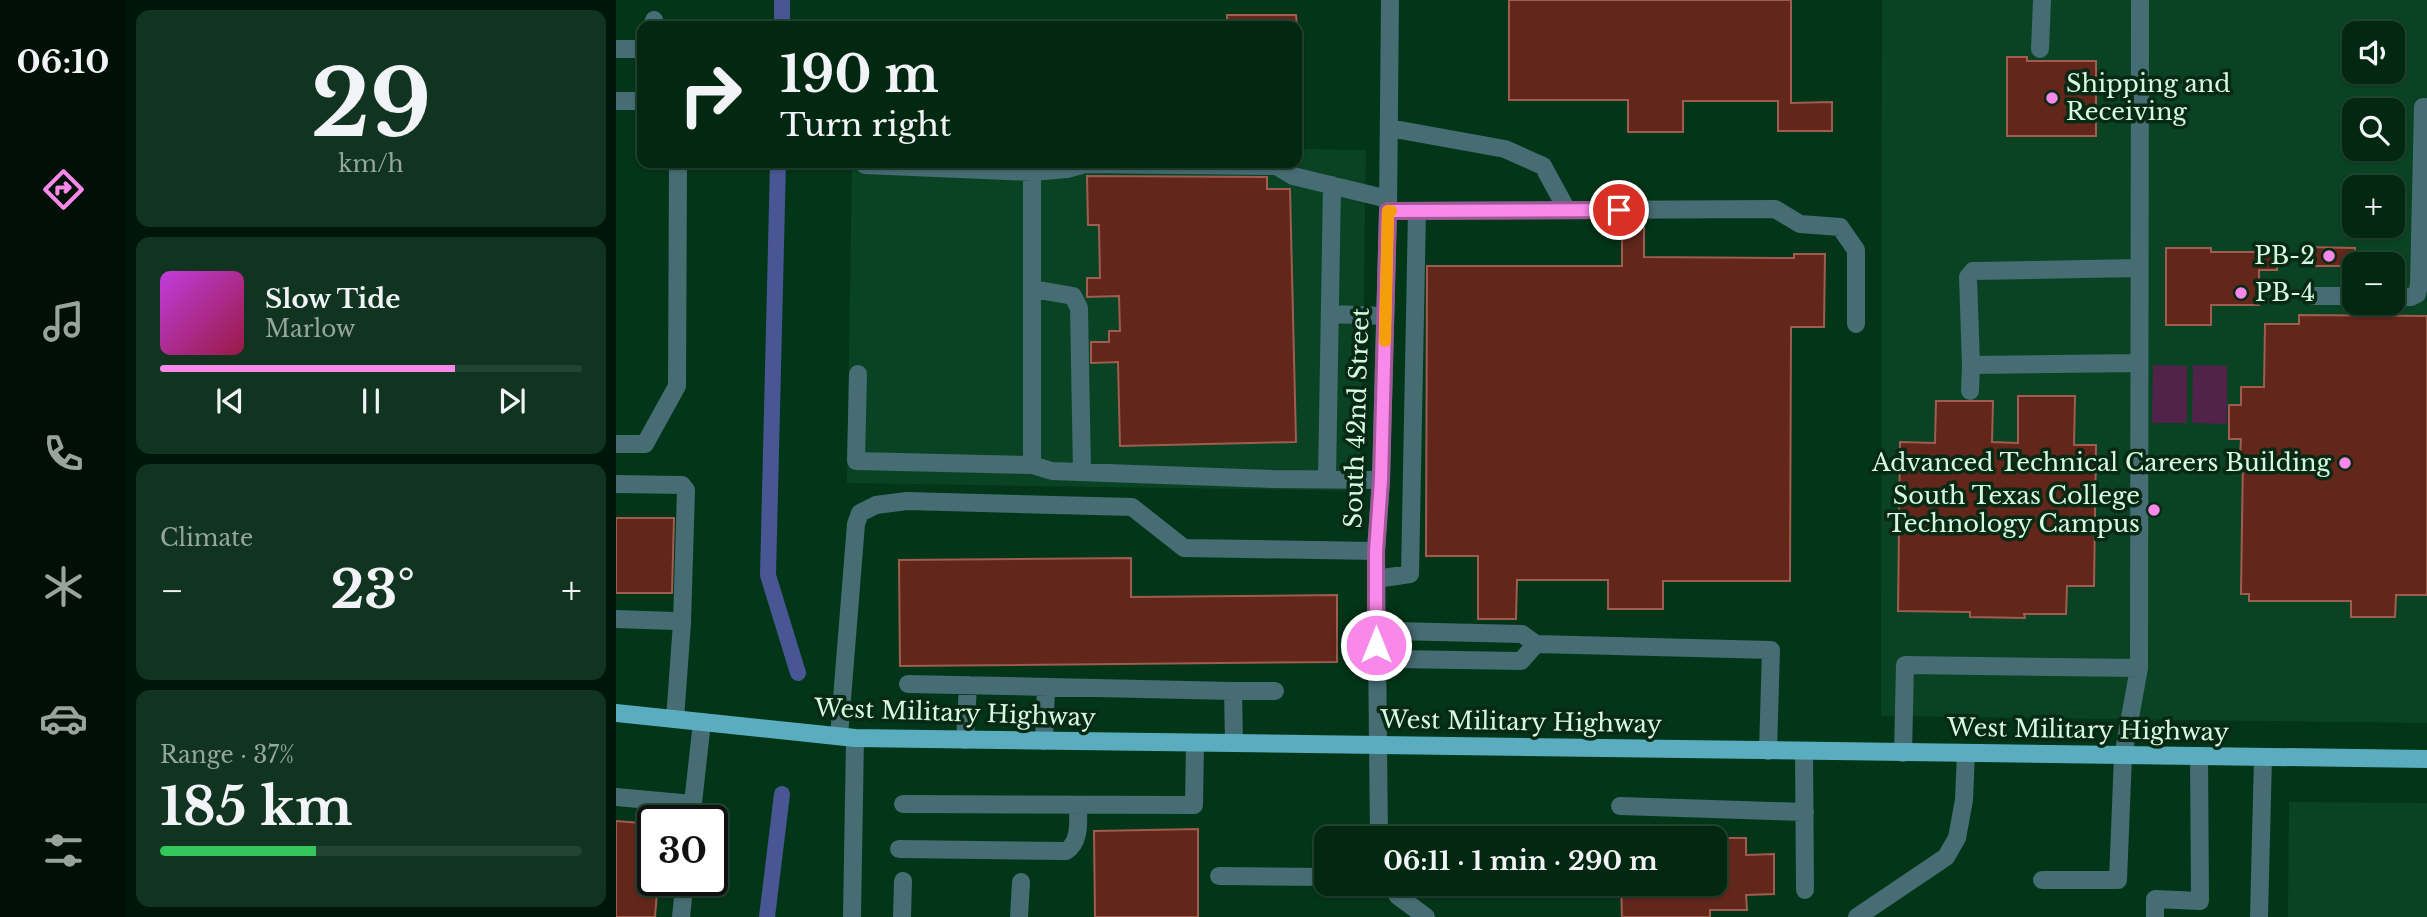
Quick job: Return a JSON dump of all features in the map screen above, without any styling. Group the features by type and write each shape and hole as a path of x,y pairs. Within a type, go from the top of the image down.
{"main road":[{"name":"West Military Highway","path":"616,713 847,737 965,740 2427,759"}],"street":[{"name":"South 42nd Street","path":"1379,826 1382,645 1376,551 1381,480 1388,205 1390,0"},
{"path":"2040,49 2042,0"},
{"path":"2042,880 2118,880 2123,756 2139,668 2140,0"},
{"path":"616,49 637,49"},
{"path":"616,101 637,101"},
{"path":"2405,297 2417,295 2424,213 2423,107 2427,107"},
{"path":"1389,128 1505,149 1543,166 1566,210"},
{"path":"616,444 645,444 677,386 678,168"},
{"path":"937,168 1032,172 1071,168"},
{"path":"1280,168 1293,176 1332,185 1388,205 1417,211 1775,209 1800,224 1840,227 1856,250 1856,324"},
{"path":"1032,172 1032,465"},
{"path":"1327,480 1332,185"},
{"path":"1376,579 1410,575 1417,211"},
{"path":"1970,391 1968,277 1973,271 2139,268"},
{"path":"1033,289 1073,296 1079,308 1082,472"},
{"path":"2313,296 2342,296"},
{"path":"1330,314 1385,316"},
{"path":"1384,348 1414,347"},
{"path":"1971,365 2139,363"},
{"path":"858,374 856,461 1032,465 1052,471 1381,480"},
{"path":"616,484 682,485 686,490 682,623 675,719"},
{"path":"852,917 847,737 856,524 860,513 876,505 907,501 1132,508 1184,548 1376,551"},
{"path":"616,619 682,623"},
{"path":"1536,644 1521,661 1394,659 1382,645 1394,631 1522,634 1536,644 1771,650 1768,751"},
{"path":"1903,752 1905,665 2139,668"},
{"path":"908,684 1275,691"},
{"path":"965,740 968,685"},
{"path":"1044,741 1046,688"},
{"path":"1233,691 1234,743"},
{"path":"693,805 702,722"},
{"path":"903,804 1194,805 1195,743"},
{"path":"1804,751 1805,890"},
{"path":"1857,917 1945,857 1956,838 1959,825 1964,800 1966,754"},
{"path":"2155,917 2155,899 2200,909 2199,756"},
{"path":"2259,917 2263,757"},
{"path":"616,797 654,805"},
{"path":"899,849 1066,851 1075,842 1078,805"},
{"path":"1620,806 1805,812"},
{"path":"1219,876 1314,877"},
{"path":"902,917 903,881"},
{"path":"1019,917 1021,882"},
{"path":"681,917 683,896"},
{"path":"1398,896 1426,917"}],"shaded area":[{"name":"South Texas College Technology Campus","path":"1882,0 2427,0 2427,723 1881,716"},
{"path":"1302,149 1366,150 1361,491 847,483 852,168 1302,168"},
{"path":"2153,365 2187,366 2187,423 2152,423"},
{"path":"2193,365 2227,366 2227,424 2192,423"},
{"path":"2289,802 2427,803 2427,917 2288,917"}],"building":[{"path":"1509,0 1791,0 1791,103 1832,102 1832,131 1778,131 1778,101 1683,101 1683,132 1628,132 1628,100 1509,100"},
{"path":"1227,15 1296,15 1297,21 1227,21"},
{"name":"Shipping and Receiving","path":"2007,57 2027,57 2027,61 2096,61 2096,136 2007,136"},
{"path":"1087,176 1267,177 1267,189 1290,189 1296,442 1120,446 1118,362 1091,363 1091,342 1109,342 1109,331 1120,331 1119,296 1087,297 1087,278 1100,278 1099,225 1088,225"},
{"path":"1622,227 1644,228 1644,257 1794,258 1794,254 1825,254 1824,327 1791,327 1790,581 1663,581 1663,609 1608,609 1608,580 1517,580 1516,619 1478,619 1478,556 1426,556 1427,266 1622,266"},
{"name":"PB-2","path":"2304,247 2355,248 2355,252 2342,252 2342,266 2304,266"},
{"path":"2166,248 2211,248 2211,252 2277,252 2277,270 2259,270 2259,305 2211,305 2211,325 2166,325"},
{"name":"Advanced Technical Careers Building","path":"2299,315 2427,316 2427,595 2396,595 2395,617 2351,617 2351,601 2249,601 2249,594 2241,594 2243,457 2240,457 2241,439 2229,439 2229,405 2241,405 2241,387 2264,387 2265,324 2299,324"},
{"path":"2018,396 2075,396 2074,445 2096,445 2094,586 2067,586 2066,614 2024,614 2025,618 1970,617 1970,612 1898,611 1900,442 1935,443 1936,401 1993,401 1992,442 2018,443"},
{"path":"616,518 674,518 672,593 616,593"},
{"path":"1131,558 1131,597 1337,595 1337,662 900,666 899,560"},
{"path":"616,821 637,823 637,896 657,896 655,917 616,917"},
{"path":"1198,829 1198,917 1095,917 1094,831"},
{"path":"1727,838 1746,838 1746,855 1774,854 1774,894 1746,895 1747,910 1710,910 1710,917 1622,917 1621,896 1727,896"}],"waterway":[{"path":"782,0 782,21"},
{"path":"778,168 768,575 798,673"},
{"path":"767,917 782,794"}],"slow traffic":[{"path":"1385,341 1388,211 1391,211"}],"place":[{"name":"Shipping and Receiving","path":"2052,98"},
{"name":"PB-2","path":"2329,256"},
{"name":"PB-4","path":"2241,293"},
{"name":"Advanced Technical Careers Building","path":"2345,463"},
{"name":"South Texas College Technology Campus","path":"2154,510"}],"route":[{"path":"1376,645 1376,551 1381,480 1388,211 1619,210"}]}
